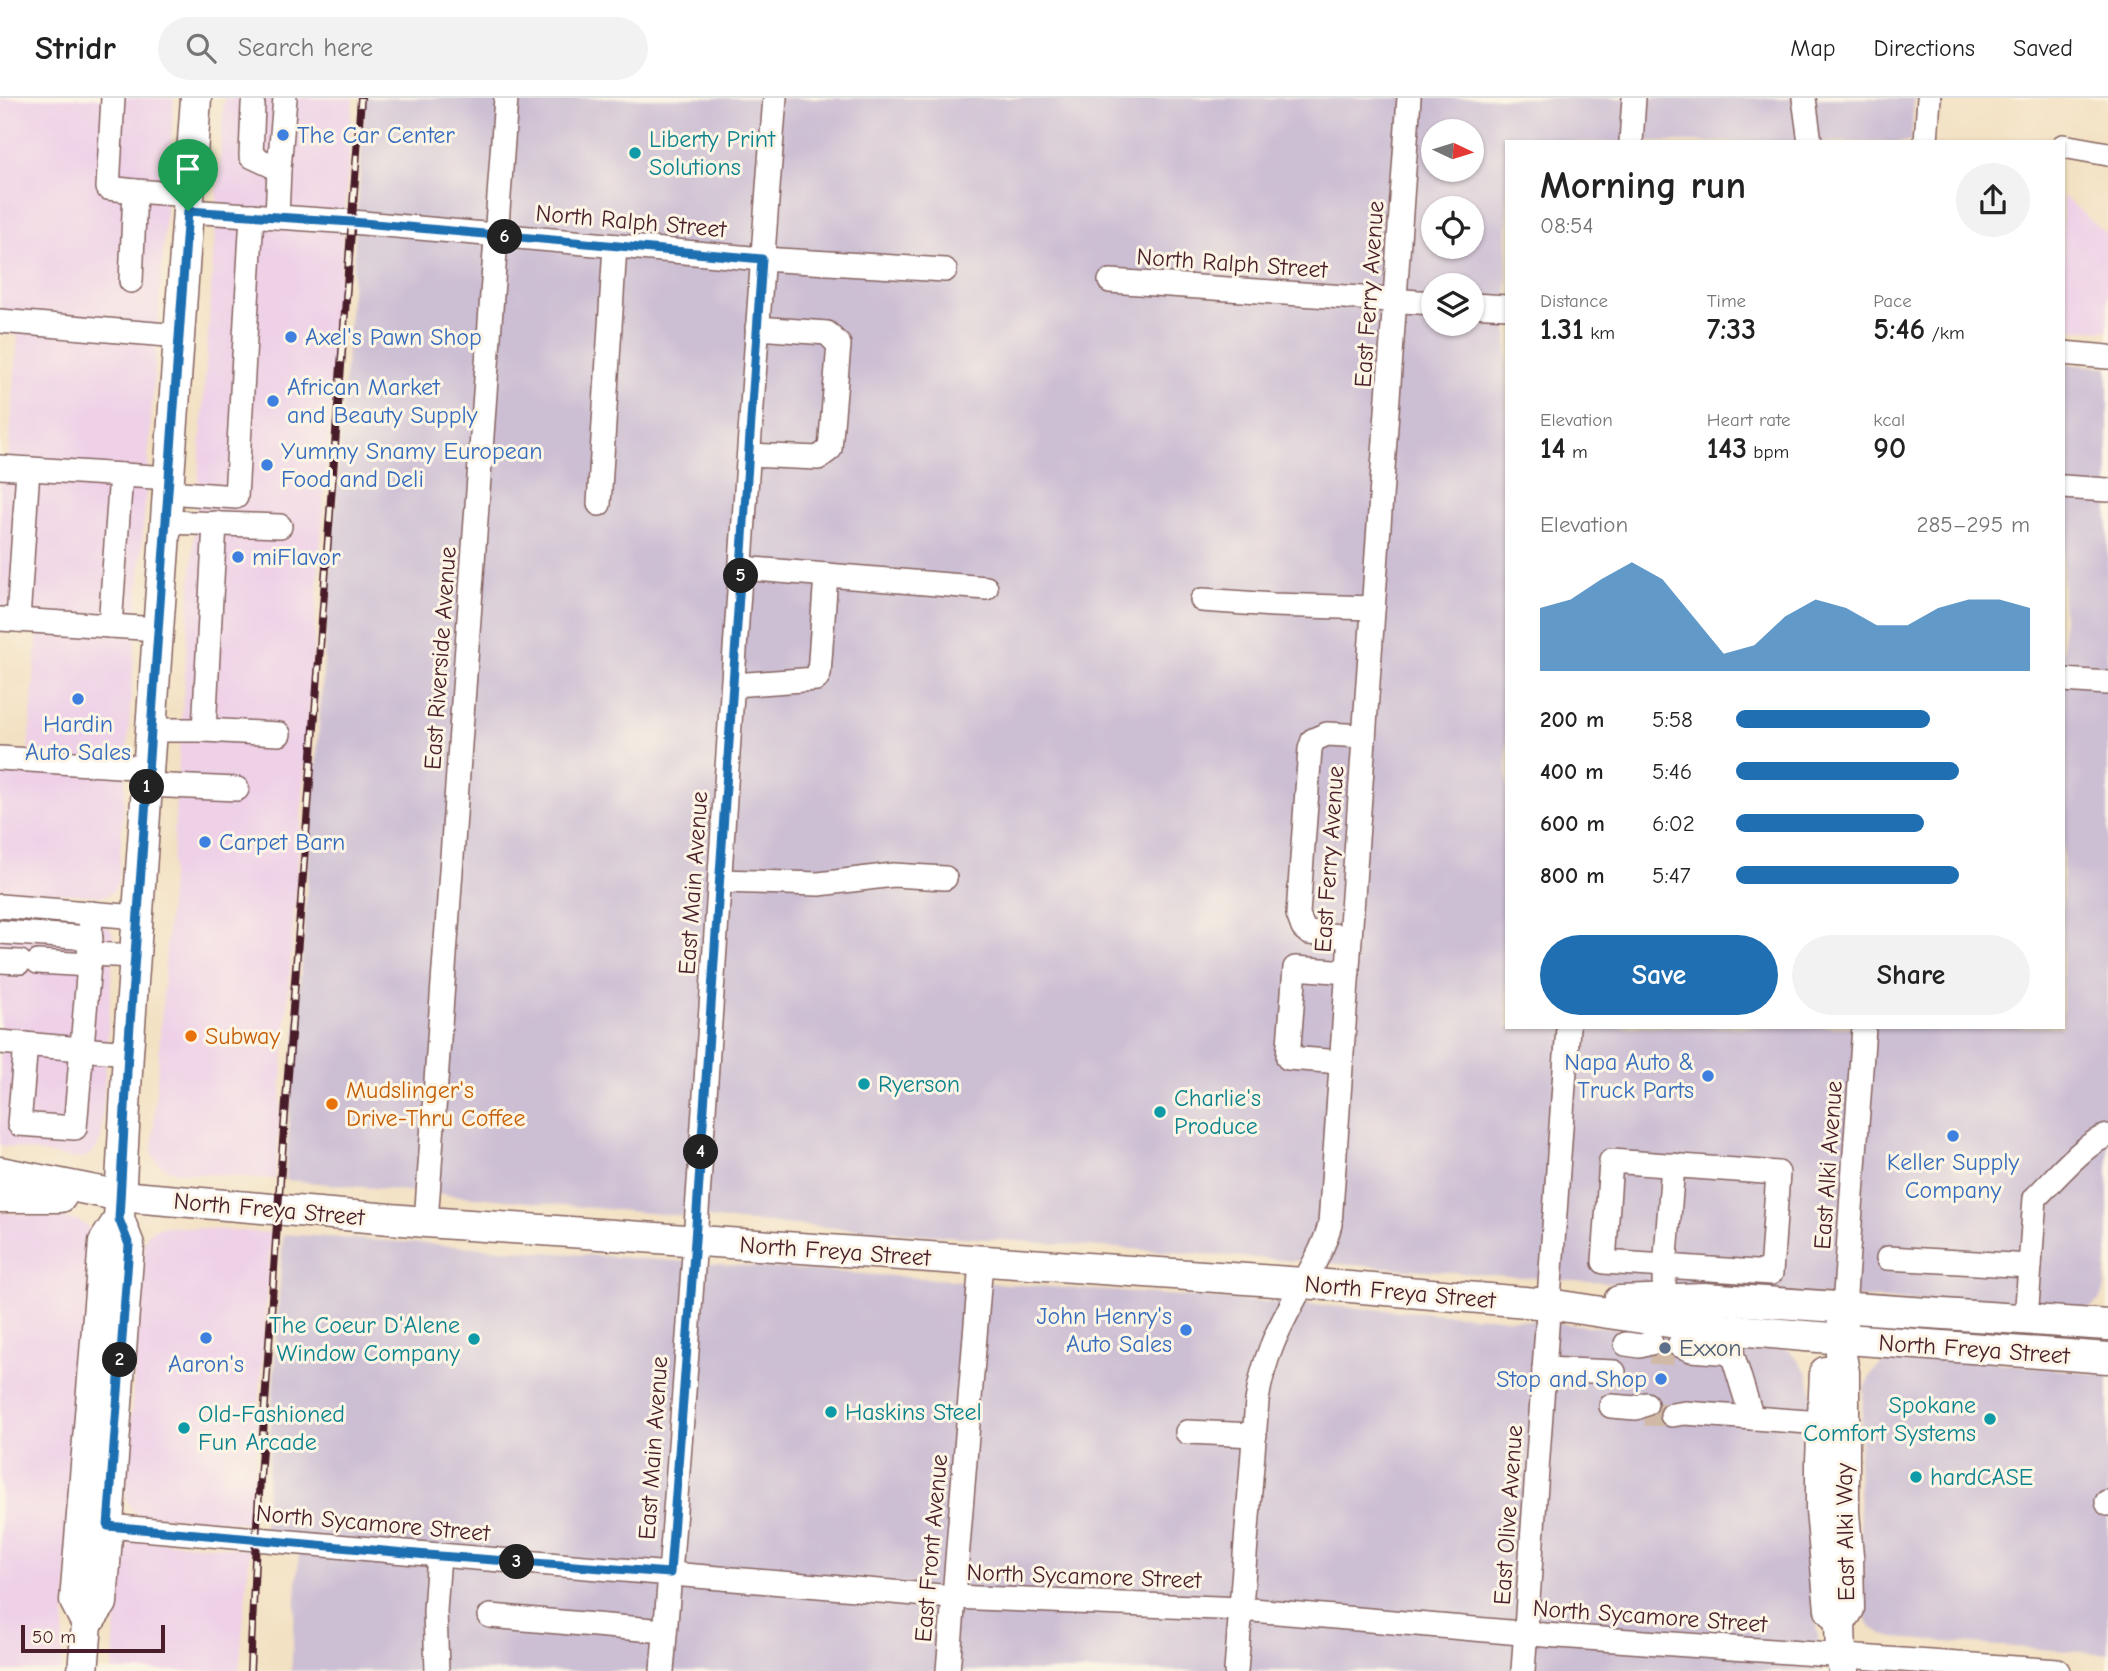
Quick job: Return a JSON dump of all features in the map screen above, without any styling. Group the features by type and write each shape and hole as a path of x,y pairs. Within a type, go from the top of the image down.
{"main road":[{"path":"83,1671 87,1624 102,1603 129,1245 120,1207 128,1053 196,98"},
{"path":"0,1172 120,1207"},
{"path":"0,1197 120,1207"},
{"path":"87,1624 75,1601 104,1242 120,1207"},
{"name":"North Freya Street","path":"120,1207 426,1222 1303,1283 1548,1304 1733,1341 2108,1358"},
{"name":"North Freya Street","path":"1548,1304 1704,1298 2108,1325"},
{"name":"East Alki Way","path":"1840,1623 1849,1609 1844,1512 1844,1307"},
{"name":"East Alki Way","path":"1842,1347 1825,1369 1821,1510 1830,1610 1840,1623 1842,1663"}],"street":[{"name":"North Ralph Street","path":"113,98 108,188 252,215 762,259 945,270"},
{"path":"277,217 285,98"},
{"name":"East Riverside Avenue","path":"426,1222 506,98"},
{"name":"East Main Avenue","path":"662,1671 775,98"},
{"name":"East Ferry Avenue","path":"1236,1671 1257,1401 1266,1356 1325,1244 1330,1224 1409,98"},
{"path":"1631,140 1634,98"},
{"path":"1804,98 1810,140"},
{"path":"1926,140 1929,98"},
{"path":"253,105 251,156 279,169"},
{"path":"2065,146 2108,154"},
{"path":"131,281 135,191"},
{"path":"0,467 121,475 236,497 252,215"},
{"path":"599,505 615,246"},
{"name":"North Ralph Street","path":"1110,281 1421,302"},
{"path":"1484,306 1505,307"},
{"path":"0,321 179,336"},
{"path":"749,455 818,458 830,449 839,345 827,333 757,328"},
{"path":"2065,354 2108,358"},
{"path":"28,469 9,619 158,629"},
{"path":"110,626 121,475"},
{"path":"2065,487 2108,490"},
{"path":"166,522 280,526"},
{"path":"204,730 215,523"},
{"path":"741,568 986,588"},
{"path":"733,685 816,679 827,575"},
{"path":"1202,600 1373,608"},
{"path":"2065,680 2108,683"},
{"path":"151,730 279,734"},
{"path":"1350,937 1308,933 1298,914 1310,748 1313,740 1327,734 1364,736"},
{"path":"0,758 237,789"},
{"path":"720,881 819,884 893,876 945,878"},
{"path":"0,906 138,917"},
{"path":"26,1044 9,1123 75,1128 91,913"},
{"path":"0,932 90,952 135,956"},
{"path":"19,962 90,952"},
{"path":"1341,1062 1288,1058 1294,968 1348,972"},
{"name":"East Olive Avenue","path":"1523,1671 1568,1029"},
{"name":"East Alki Avenue","path":"1844,1307 1864,1029"},
{"path":"0,1042 128,1053"},
{"path":"2026,1320 2035,1198 2089,1145 2108,1136"},
{"path":"1611,1161 1673,1165 1778,1173 1771,1273 1604,1262 1611,1161"},
{"path":"1662,1299 1673,1165"},
{"path":"1888,1258 2030,1266"},
{"name":"East Front Avenue","path":"947,1671 981,1262"},
{"path":"1683,1350 1733,1341 1752,1419"},
{"path":"1544,1369 1614,1372"},
{"path":"1611,1406 1642,1409"},
{"path":"1676,1411 1822,1423"},
{"path":"1187,1432 1255,1435"},
{"name":"North Sycamore Street","path":"108,1526 439,1556 953,1597 1241,1609 1842,1663 2058,1671"},
{"path":"436,1671 435,1611 439,1556"},
{"path":"490,1616 665,1631"}],"shaded area":[{"path":"0,98 174,98 118,882 113,892 104,896 0,889 0,763 27,765 38,628 0,625 0,463 8,463 18,335 0,333"},
{"path":"224,98 353,98 275,1179 180,1172 167,1169 158,1163 152,1154"},
{"path":"366,98 1914,98 1911,140 1505,140 1505,1029 2065,1029 2065,364 2108,367 2108,1249 2105,1287 2100,1299 2092,1307 2079,1311 1507,1276 738,1221 285,1180"},
{"path":"2065,198 2108,235 2108,331 2065,328"},
{"path":"0,916 100,922 111,929 114,939 101,1138 97,1148 88,1156 76,1159 0,1145"},
{"path":"0,1212 77,1220 87,1226 92,1234 61,1671 0,1671"},
{"path":"166,1226 271,1233 251,1523 140,1515 133,1511 125,1497 144,1242 148,1233"},
{"path":"283,1234 1503,1318 1768,1343 1789,1350 1808,1373 1812,1393 1809,1474 1812,1597 1823,1671 291,1671 299,1554 263,1551"},
{"path":"1905,1352 2108,1375 2108,1654 1894,1638 1880,1633 1869,1624 1863,1610 1858,1466 1864,1388 1873,1372 1887,1359"},
{"path":"139,1540 250,1549 239,1671 112,1671 120,1557 123,1548"}],"tunnel":[{"path":"1651,1352 1678,1354"},
{"path":"1645,1414 1672,1415"}],"railway":[{"path":"250,1671 278,1209 361,98"}],"place":[{"name":"The Car Center","path":"283,135"},
{"name":"Liberty Print Solutions","path":"635,153"},
{"name":"Axel's Pawn Shop","path":"291,337"},
{"name":"African Market and Beauty Supply","path":"273,401"},
{"name":"Yummy Snamy European Food and Deli","path":"267,465"},
{"name":"miFlavor","path":"238,557"},
{"name":"Hardin Auto Sales","path":"78,699"},
{"name":"Carpet Barn","path":"205,842"},
{"name":"Subway","path":"191,1036"},
{"name":"Napa Auto & Truck Parts","path":"1708,1076"},
{"name":"Ryerson","path":"864,1084"},
{"name":"Mudslinger's Drive-Thru Coffee","path":"332,1104"},
{"name":"Charlie's Produce","path":"1160,1112"},
{"name":"Keller Supply Company","path":"1953,1136"},
{"name":"John Henry's Auto Sales","path":"1186,1330"},
{"name":"Aaron's","path":"206,1338"},
{"name":"The Coeur D'Alene Window Company","path":"474,1339"},
{"name":"Exxon","path":"1665,1348"},
{"name":"Stop and Shop","path":"1661,1379"},
{"name":"Haskins Steel","path":"831,1412"},
{"name":"Spokane Comfort Systems","path":"1990,1419"},
{"name":"Old-Fashioned Fun Arcade","path":"184,1428"},
{"name":"hardCASE","path":"1916,1477"}],"route":[{"path":"188,211 352,222 762,259 670,1573 439,1556 108,1526 129,1245 119,1219 128,1053 188,211"}]}
